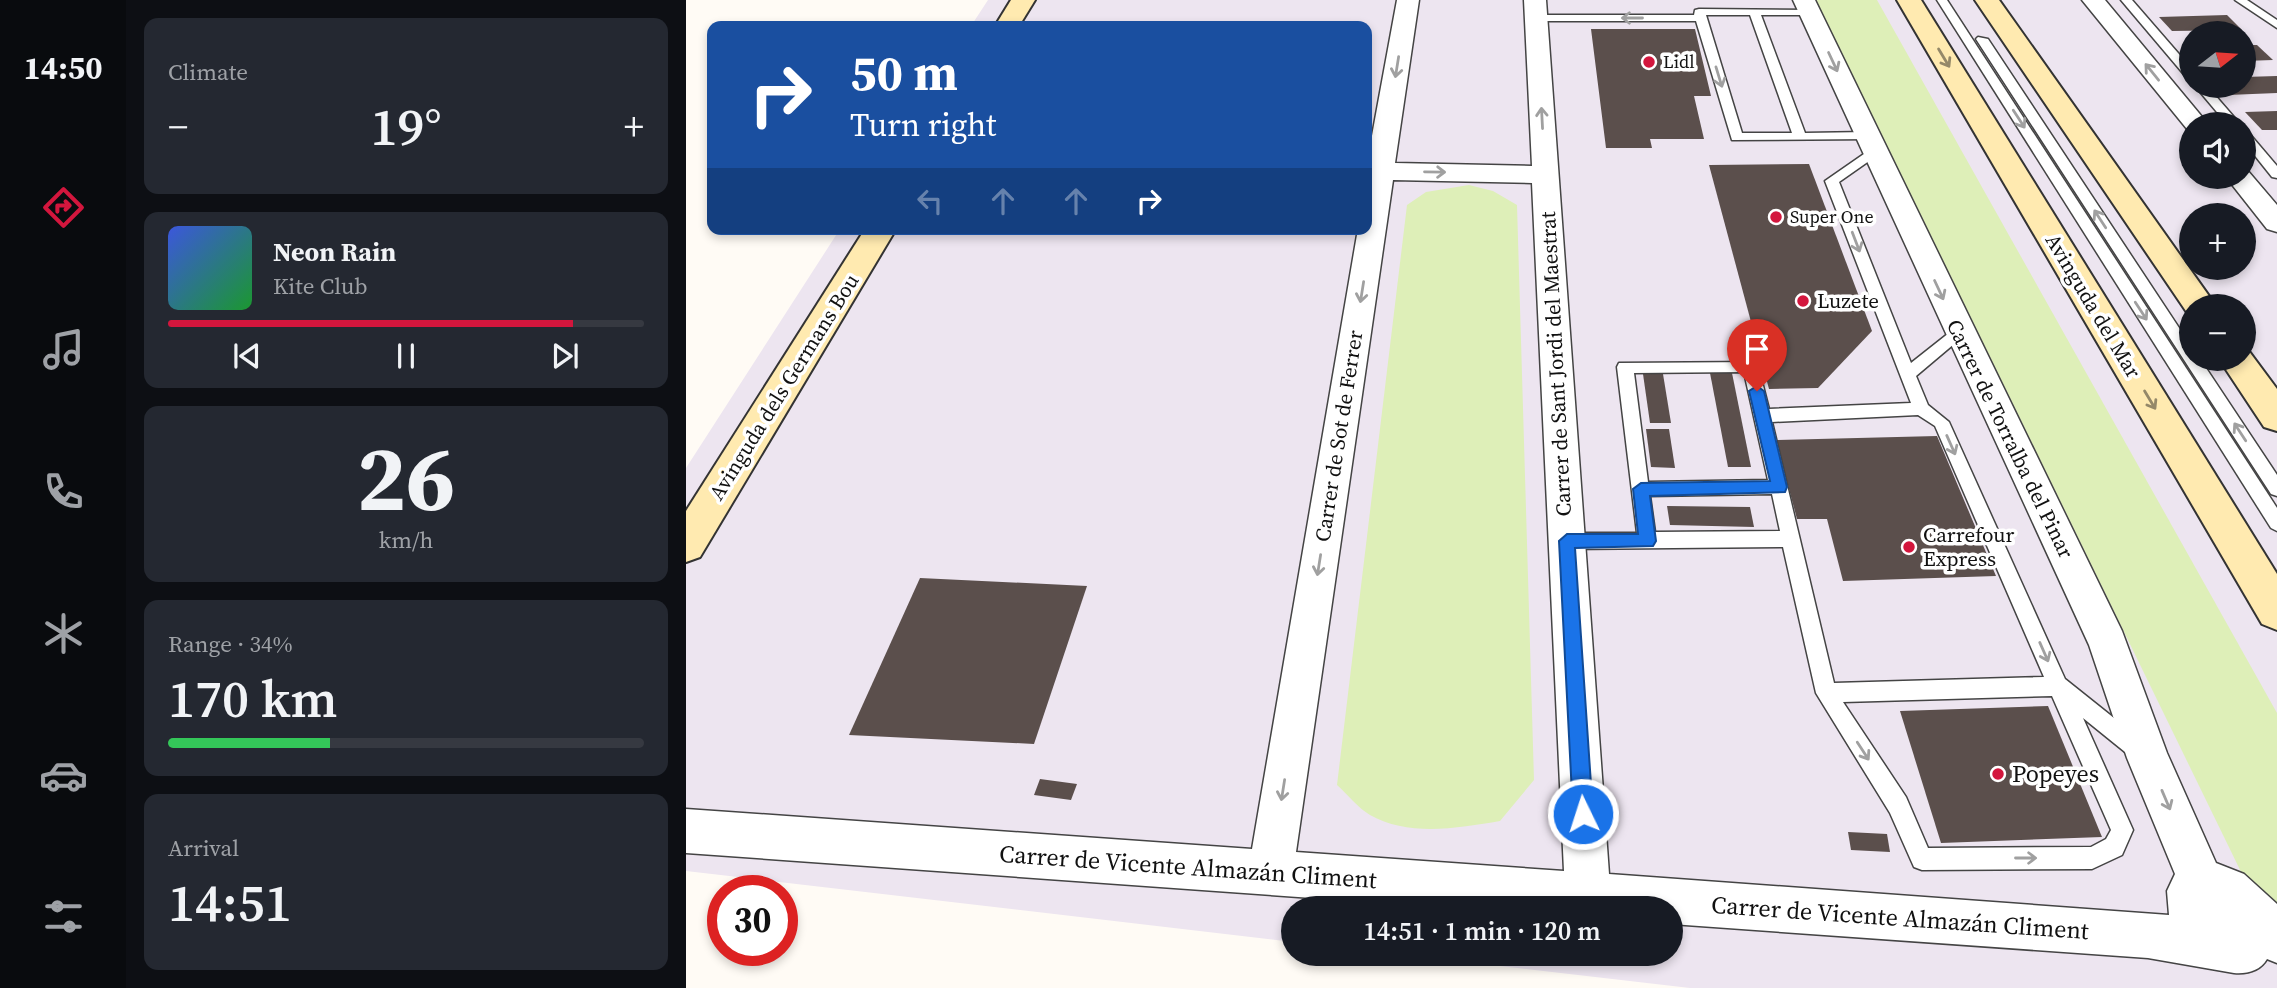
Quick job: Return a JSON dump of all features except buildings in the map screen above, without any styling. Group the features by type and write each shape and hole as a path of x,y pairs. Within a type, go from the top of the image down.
{"main road":[{"path":"1010,21 1023,0"},
{"name":"Avinguda del Mar","path":"1909,0 2277,611"},
{"path":"1987,0 2192,294"},
{"name":"Avinguda dels Germans Bou","path":"686,545 877,235"},
{"path":"2244,371 2277,417"}],"street":[{"name":"Carrer de Sot de Ferrer","path":"1374,171 1408,0"},
{"path":"2093,0 2186,112"},
{"name":"Carrer de Torralba del Pinar","path":"1806,6 2108,644 2195,895"},
{"name":"Carrer de Sant Jordi del Maestrat","path":"1535,9 1588,895"},
{"path":"1374,171 1545,174"},
{"path":"2249,189 2277,223"},
{"name":"Carrer de Sot de Ferrer","path":"1270,873 1365,235"},
{"name":"Carrer de Vicente Almazán Climent","path":"686,831 2109,933 2254,941"},
{"path":"2195,895 2219,885 2237,894 2254,941"},
{"name":"Carrer de Vicente Almazán Climent","path":"2109,933 2195,895"}],"lane":[{"path":"1942,0 2277,523"},
{"path":"1956,0 2179,340"},
{"path":"2126,0 2179,61"},
{"path":"2240,0 2277,25"},
{"path":"1535,9 1700,15 1806,6"},
{"path":"1754,12 1800,137"},
{"path":"1700,15 1737,137 1800,137 1871,144"},
{"path":"2211,98 2224,112"},
{"path":"1647,541 1625,367 1751,366 1826,693 1898,805 1922,859 2092,858 2114,847 2122,830 1941,422 1921,409 1832,181 1871,144"},
{"path":"2256,149 2277,174"},
{"path":"1907,374 1959,333"},
{"path":"2200,371 2277,489"},
{"path":"1763,416 1921,409"},
{"path":"1641,489 1780,487"},
{"path":"1567,541 1792,539"},
{"path":"1826,693 2059,686 2148,758"}],"shaded area":[{"path":"988,0 2277,0 2277,988 1690,988 1499,966 1683,966 1683,896 1281,896 1281,941 798,884 798,875 720,875 686,871 686,468 836,235 1372,235 1372,21 974,21"}],"green space":[{"path":"1816,0 1877,0 2277,713 2277,914 2243,876"},
{"path":"1469,185 1493,191 1517,205 1534,780 1500,821 1451,828 1417,828 1385,822 1370,815 1337,785 1407,205 1426,192"}],"place":[{"name":"Lidl","path":"1649,62"},
{"name":"Super One","path":"1776,217"},
{"name":"Luzete","path":"1803,301"},
{"name":"Carrefour Express","path":"1909,547"},
{"name":"Popeyes","path":"1998,774"}],"route":[{"path":"1583,814 1567,541 1647,541 1641,489 1780,487 1757,391"}]}
